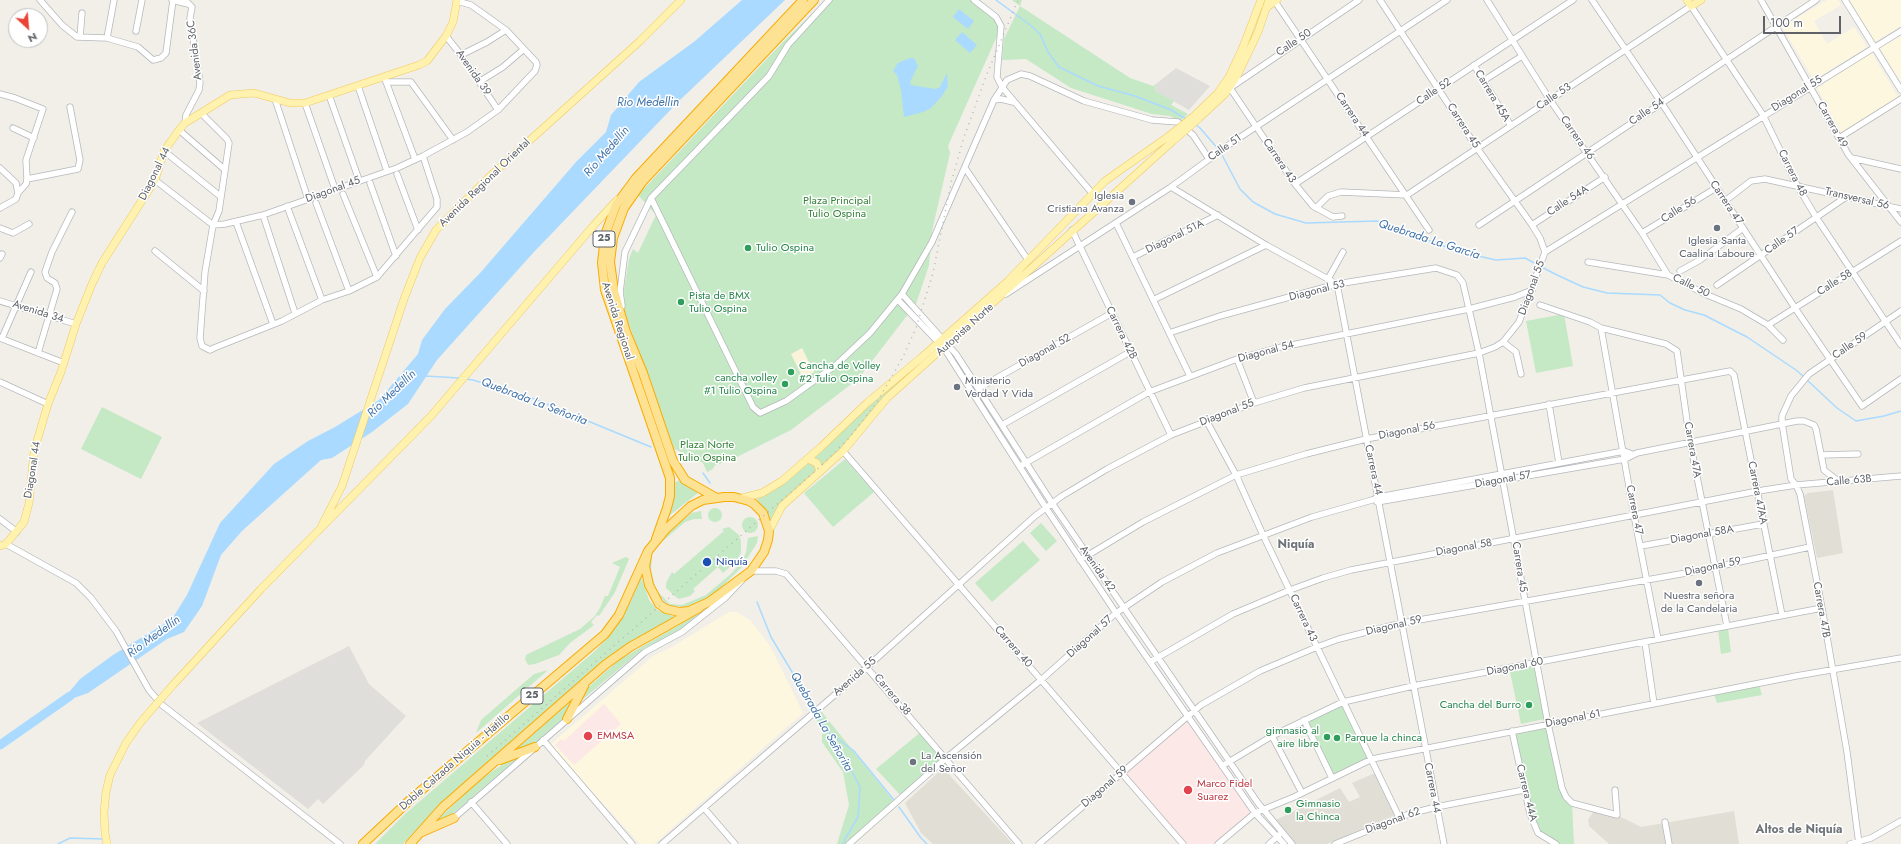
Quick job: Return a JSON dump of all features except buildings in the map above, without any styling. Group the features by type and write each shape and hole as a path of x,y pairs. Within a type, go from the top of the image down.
{"highway":[{"name":"Avenida Regional","path":"656,539 670,496 670,478 605,290 602,249 605,235 616,204 651,161 803,0"},
{"name":"Avenida Regional","path":"715,498 686,480 675,465 643,373 626,332 614,291 610,262 613,238 624,208 643,181 814,0"},
{"name":"25","path":"698,608 679,612 666,609 659,604 653,596 646,575 645,566 648,551 656,539 691,506 703,500 715,498 742,498"},
{"path":"742,498 759,508 766,519 769,530"},
{"name":"25","path":"410,844 443,807 606,664 630,647 716,598 748,574 764,552 768,540 769,530"},
{"name":"Doble Calzada Niquia - Hatillo","path":"363,844 411,799 605,634 619,615 648,551"},
{"path":"567,719 586,682"},
{"path":"495,762 535,747"},
{"path":"418,834 454,818"}],"main road":[{"name":"Diagonal 44","path":"3,545 17,532 24,522 28,503 34,451 48,404 64,363 76,324 102,263 155,180 164,151 180,130 186,123 230,95 254,93 290,103 305,103 358,86 386,80 408,70 427,61 446,36 453,22 457,0"},
{"name":"Avenida Regional Oriental","path":"320,529 342,486 404,299 420,258 436,230 488,178 640,41 681,0"},
{"path":"1196,118 1226,82 1257,15 1261,0"},
{"name":"Calle 53","path":"1689,3 1701,0"},
{"path":"1257,15 1272,2"},
{"path":"1172,138 1230,88 1238,76 1272,2"},
{"name":"Autopista Norte","path":"769,530 782,506 843,451 883,402 1028,260 1092,193 1114,174 1172,138"},
{"name":"Autopista Norte","path":"742,498 762,493 775,486 808,459 867,403 1003,296 1172,138"},
{"path":"107,844 104,812 106,792 110,775 126,743 140,723 261,589 458,386 594,225 625,192"},
{"path":"808,459 817,463 820,472"}],"street":[{"path":"40,0 62,25 80,37 107,38 138,47 153,60 161,58 166,53 172,0 189,4"},
{"path":"107,38 114,0"},
{"path":"136,31 142,0"},
{"name":"Avenida 36C","path":"186,123 186,115 199,90 200,83 190,18 189,4 194,0"},
{"path":"457,0 471,5 506,30 524,49 503,67 479,82"},
{"path":"626,332 620,292 621,273 628,243 650,198 768,76 788,45 829,0"},
{"path":"974,0 996,17 1001,26 997,77 1002,87 1092,193"},
{"name":"Calle 50","path":"1230,88 1300,38 1359,0"},
{"name":"Carrera 45","path":"1380,0 1477,148 1514,202 1532,225 1540,238 1544,253"},
{"name":"Calle 51","path":"1003,296 1171,187 1256,126 1447,0"},
{"name":"Carrera 46","path":"1487,0 1550,100 1642,233 1668,275"},
{"name":"Calle 52","path":"1295,184 1573,0"},
{"name":"Carrera 47","path":"1592,0 1661,102 1795,308 1862,406 1901,379"},
{"name":"Carrera 49","path":"1761,0 1811,86 1839,138 1852,158 1901,222"},
{"name":"Calle 54","path":"1479,225 1661,102 1816,0"},
{"path":"1844,0 1901,90"},
{"name":"Carrera 44","path":"1272,2 1300,38 1407,195 1411,205 1429,230"},
{"name":"Calle 53","path":"1407,195 1626,50 1689,3"},
{"name":"Carrera 48","path":"1689,3 1763,116 1816,217 1901,345"},
{"path":"80,37 82,13"},
{"path":"461,55 487,42 506,30"},
{"name":"Diagonal 55","path":"1046,508 1106,470 1170,436 1206,420 1254,403 1304,388 1355,376 1479,353 1503,342 1519,322 1533,287 1544,253 1696,157 1901,31"},
{"name":"Avenida 39","path":"446,36 461,55 498,110"},
{"name":"Diagonal 45","path":"213,225 236,222 263,215 415,160 453,140 498,110 536,71 536,62 524,49"},
{"path":"1484,81 1522,56"},
{"name":"Carrera 45A","path":"1474,66 1511,126"},
{"path":"650,198 757,412 765,412 786,401 836,365 870,333 898,300 932,242 994,100 1007,80 1021,74 1030,76 1084,101 1152,120 1178,122 1193,135 1209,159"},
{"path":"415,160 386,80 411,82 453,140"},
{"path":"358,86 387,171"},
{"name":"Carrera 43","path":"1230,88 1295,184 1316,208 1333,218 1342,216"},
{"path":"0,94 42,108 44,111 26,160 26,184 18,193 16,199 0,208"},
{"path":"329,95 359,180"},
{"path":"275,99 308,199"},
{"path":"1839,138 1901,99"},
{"path":"994,100 1006,100 1015,103"},
{"path":"305,103 335,189"},
{"path":"27,179 78,169 80,160 70,107"},
{"path":"202,114 227,138 229,143 220,196 219,214 213,225 204,291 200,338 202,346 210,350 273,324 322,300 349,291 377,277 436,210 438,203 423,156"},
{"path":"13,128 34,138"},
{"path":"180,130 197,147 224,169"},
{"path":"164,151 220,196"},
{"path":"1852,158 1901,169"},
{"path":"0,168 16,183 18,193"},
{"path":"965,168 1028,260"},
{"path":"397,174 418,230"},
{"name":"Calle 54A","path":"1532,225 1604,177"},
{"name":"Transversal 56","path":"1724,201 1751,181 1759,179 1798,185 1901,209"},
{"path":"155,180 213,225"},
{"path":"370,183 396,256"},
{"path":"1171,187 1266,245 1337,284"},
{"name":"Calle 56","path":"1642,233 1716,188"},
{"path":"1316,208 1328,196 1341,192 1407,195"},
{"path":"344,194 377,277"},
{"name":"Calle 57","path":"1717,285 1846,197"},
{"path":"316,203 349,291"},
{"path":"288,206 322,300"},
{"path":"38,353 57,289 54,283 45,276 45,272 52,252 72,212"},
{"path":"263,215 295,313"},
{"name":"Diagonal 51A","path":"1132,258 1218,215"},
{"path":"236,222 273,324"},
{"path":"1116,223 1190,376"},
{"path":"0,228 13,233 29,224"},
{"path":"1680,272 1700,260 1743,228"},
{"name":"Carrera 42B","path":"1072,230 1170,436"},
{"name":"Calle 58","path":"1768,325 1901,242"},
{"path":"1153,300 1266,245"},
{"path":"155,251 204,291"},
{"path":"1328,280 1343,252"},
{"name":"Calle 50","path":"1588,262 1668,275 1705,294 1741,309 1768,325 1783,340"},
{"name":"Diagonal 53","path":"1169,333 1220,316 1337,284 1436,268 1454,273 1463,283"},
{"path":"31,272 1,338 64,363"},
{"name":"Carrera 45","path":"1463,283 1479,353 1490,415 1504,479 1524,600 1548,724 1566,797 1572,803 1617,815 1615,790"},
{"name":"Carrera 44","path":"1337,284 1391,561 1424,749 1444,844"},
{"name":"Diagonal 54","path":"1019,467 1149,392 1237,359 1277,348 1469,309 1515,297 1533,287"},
{"name":"Avenida 42","path":"902,294 979,388 1052,504 1264,811 1284,844"},
{"name":"Avenida 42","path":"898,300 943,344 1019,467 1080,560 1255,813 1292,844"},
{"name":"Avenida 34","path":"0,301 50,314 76,324"},
{"path":"1540,305 1590,322 1602,328"},
{"name":"Calle 59","path":"1801,383 1809,374 1901,311"},
{"name":"Diagonal 52","path":"979,388 1112,313"},
{"name":"Carrera 47","path":"1602,328 1634,515 1648,580 1658,639"},
{"name":"Carrera 47A","path":"1602,328 1672,347 1677,352 1690,442 1727,626"},
{"path":"1503,342 1516,352 1521,374"},
{"path":"1002,425 1130,352"},
{"path":"1237,359 1254,403"},
{"name":"Diagonal 56","path":"1080,560 1143,522 1236,475 1306,454 1366,439 1490,415 1731,372"},
{"name":"Carrera 47AA","path":"1731,372 1758,491 1763,524 1782,615"},
{"path":"0,382 48,404"},
{"name":"Carrera 47B","path":"1801,383 1785,407 1782,423 1791,480 1796,485 1800,494 1822,608 1846,752 1859,843"},
{"path":"1549,404 1559,463"},
{"name":"Carrera 43","path":"1206,420 1236,475 1262,535 1399,817"},
{"name":"Diagonal 57","path":"849,844 945,759 1041,680 1116,613 1162,582 1217,553 1312,517 1372,500 1625,459 1632,454 1782,423 1797,421 1810,423 1816,429 1821,455"},
{"name":"Carrera 40","path":"843,451 1183,844"},
{"path":"1624,451 1632,454"},
{"name":"Diagonal 57","path":"1379,500 1502,473 1624,451"},
{"path":"1839,481 1825,472 1821,455 1858,454"},
{"name":"Calle 63B","path":"1796,485 1901,476"},
{"name":"Diagonal 58","path":"1150,662 1233,614 1323,578 1391,561 1796,485"},
{"name":"Avenida 55","path":"662,844 867,667 1046,508"},
{"path":"0,519 17,532"},
{"name":"Diagonal 58A","path":"1641,546 1763,524"},
{"path":"3,545 76,583 116,631 149,690 162,705 340,844"},
{"name":"Diagonal 59","path":"1039,844 1195,710 1260,671 1317,647 1339,639 1402,623 1524,600 1715,568 1810,547"},
{"name":"Carrera 38","path":"748,574 773,571 786,574 1019,844"},
{"path":"454,818 645,652 682,632 726,598 748,574"},
{"name":"Diagonal 60","path":"1222,766 1272,736 1343,702 1413,686 1822,608"},
{"path":"1645,642 1654,704"},
{"name":"Diagonal 61","path":"1255,813 1264,811 1372,759 1548,724 1901,658"},
{"path":"1304,720 1332,778"},
{"name":"Carrera 44A","path":"1512,731 1530,814 1538,833 1556,844"},
{"path":"1272,736 1302,793"},
{"path":"543,740 632,844"},
{"name":"Diagonal 62","path":"1335,844 1399,817 1436,807 1524,790"},
{"path":"471,802 508,844"},
{"path":"704,808 735,844"},
{"path":"1218,844 1255,813"},
{"path":"1850,844 1859,843 1871,838 1901,821"},
{"path":"1665,822 1670,844"},
{"path":"1269,844 1279,834"}],"shaded area":[{"path":"1827,0 1838,0 1841,5 1814,21 1827,44 1854,27 1867,47 1814,80 1782,27"},
{"path":"1848,0 1901,0 1901,26 1874,42"},
{"path":"1901,36 1901,82 1880,48"},
{"path":"1872,53 1898,97 1841,132 1817,88"},
{"path":"1176,68 1210,86 1189,110 1155,91 1156,84"},
{"path":"1833,490 1843,553 1817,558 1804,496 1808,493"},
{"path":"729,612 736,612 750,620 770,646 803,713 654,844 640,844 550,745 653,656 672,647"},
{"path":"349,646 369,684 406,716 365,761 364,765 323,804 318,799 308,809 197,723"},
{"name":"EMMSA","path":"604,704 621,724 574,765 555,745 561,739 564,741"},
{"name":"Marco Fidel Suarez","path":"1187,716 1255,813 1218,844 1183,844 1121,773"},
{"path":"943,768 1013,844 933,844 921,833 905,803"},
{"path":"1375,773 1395,815 1327,844 1295,844 1274,821 1340,788 1349,802 1360,797 1352,783"},
{"path":"1595,809 1617,815 1641,827 1734,811 1739,844 1609,844 1589,826 1588,820"}],"green space":[{"path":"826,0 974,0 993,15 1001,27 948,146 950,153 932,231 929,265 916,304 858,379 791,430 737,457 714,466 713,469 707,472 703,463 673,448 625,313 624,290 629,259 633,249 638,253 656,215 638,195 782,43"},
{"path":"1012,0 1022,0 1020,6"},
{"path":"1020,6 1130,78 1153,86 1156,84 1155,91 1174,101 1171,105 1188,114 1180,121 1170,116 1152,114 1071,88 1026,59 1002,60 1004,39"},
{"path":"1564,314 1573,366 1536,373 1526,321"},
{"path":"933,352 842,448 801,486 771,525 768,515 757,499 787,482 860,413"},
{"path":"102,407 162,437 141,479 81,449"},
{"path":"845,459 874,492 833,527 804,493"},
{"path":"680,480 698,493 665,519 673,483"},
{"path":"712,508 718,508 722,512 722,518 718,522 712,522 708,518 708,512"},
{"path":"701,511 702,519 694,519 685,522 658,545 652,554 651,571 655,586 658,592 670,604 682,605 706,595 732,573 742,561 746,553 748,538 758,536 757,543 741,568 713,595 688,607 670,606 658,595 652,581 649,572 649,555 656,545 682,521 692,513"},
{"path":"750,517 756,519 758,525 756,531 750,533 744,531 742,525 744,519"},
{"path":"1041,523 1057,541 1046,551 1030,533"},
{"path":"729,527 739,535 741,541 741,553 736,561 723,573 718,567 693,589 695,591 690,596 679,599 676,597 666,588 666,583 672,572 674,574 724,531 722,529"},
{"path":"1023,541 1040,560 992,602 975,583"},
{"path":"626,557 629,559 615,592 599,616 597,615 591,622 594,625 570,643 559,655 528,665 525,659 526,655 580,629 594,617 605,596 608,596 620,567 612,563"},
{"path":"641,576 649,600 657,610 675,617 641,636 615,653 577,684 441,803 403,844 375,844 405,814 595,651 609,636 622,618 632,599"},
{"path":"703,611 676,634 644,648 576,705 583,692 619,660"},
{"path":"1728,628 1731,652 1721,654 1718,630"},
{"name":"Cancha del Burro","path":"1534,667 1544,719 1521,724 1510,672"},
{"path":"548,670 476,733 481,720 534,674"},
{"path":"1759,685 1762,695 1717,703 1714,694"},
{"path":"570,702 565,717 532,746 513,752"},
{"name":"Parque la chinca","path":"1343,705 1369,757 1333,776 1307,720"},
{"path":"821,711 896,804 849,844 837,844 849,805 843,772 822,742 822,733 815,716"},
{"path":"1548,724 1562,788 1572,803 1574,844 1556,844 1538,833 1530,814 1512,731"},
{"path":"922,731 945,759 903,798 876,769"},
{"path":"519,757 455,812 431,826 481,779 506,762"}],"sand":[{"path":"802,348 814,372 803,378 791,354"}],"water":[{"name":"Rio Medellin","path":"742,0 785,0 679,101 533,253 437,360 408,404 372,432 332,458 321,460 242,531 221,555 202,606 184,632 167,639 88,693 60,703 80,679 113,655 172,619 187,595 220,523 274,464 308,441 335,427 379,400 418,354 422,340 445,309 481,272 576,162 606,132 611,115 639,82 695,41"},
{"path":"959,9 974,21 968,29 953,17"},
{"path":"962,32 977,45 970,53 955,40"},
{"path":"914,58 918,66 910,82 911,85 935,89 940,87 947,73 948,86 942,96 931,108 923,112 904,117 901,90 897,75 893,71 898,63"}],"waterway":[{"name":"Quebrada La García","path":"996,0 1040,34 1048,52 1059,67 1098,86 1135,96 1171,110 1186,119"},
{"name":"Quebrada La García","path":"1196,125 1219,150"},
{"name":"Quebrada La García","path":"1221,153 1240,189 1253,202 1275,214 1306,223 1377,221 1460,252 1496,260 1525,258 1583,287 1607,293 1660,295 1670,303 1685,310 1704,315 1747,337 1804,377"},
{"name":"Quebrada La Señorita","path":"425,376 459,378"},
{"name":"Quebrada La Señorita","path":"465,379 473,380 532,398 651,447"},
{"name":"Quebrada La García","path":"1807,380 1837,408 1856,421 1901,411"},
{"name":"Quebrada La Señorita","path":"703,473 710,483"},
{"name":"Quebrada La Señorita","path":"757,602 771,637 815,710"},
{"name":"Río Medellín","path":"0,745 70,696"},
{"name":"Quebrada La Señorita","path":"817,713 843,755 860,787 858,817 843,844"},
{"path":"831,734 854,751 894,800"},
{"path":"899,807 927,844"},
{"path":"58,844 70,838 104,839"}],"railway":[{"path":"487,756 821,466 850,437 877,402 903,357 916,328 933,273 951,183 964,137 987,74 1018,0"}],"place":[{"name":"Iglesia Cristiana Avanza","path":"1132,202"},
{"name":"Iglesia Santa Caalina Laboure","path":"1717,228"},
{"name":"Tulio Ospina","path":"748,248"},
{"name":"Pista de BMX Tulio Ospina","path":"681,302"},
{"name":"Cancha de Volley #2 Tulio Ospina","path":"791,372"},
{"name":"cancha volley #1 Tulio Ospina","path":"785,384"},
{"name":"Ministerio Verdad Y Vida","path":"957,387"},
{"name":"Niquía","path":"707,562"},
{"name":"Nuestra señora de la Candelaria","path":"1699,583"},
{"name":"Cancha del Burro","path":"1529,705"},
{"name":"EMMSA","path":"588,736"},
{"name":"gimnasio al aire libre","path":"1327,737"},
{"name":"Parque la chinca","path":"1337,738"},
{"name":"La Ascensión del Señor","path":"913,762"},
{"name":"Marco Fidel Suarez","path":"1188,790"},
{"name":"Gimnasio la Chinca","path":"1288,810"}],"district":[{"name":"Niquía","path":"1296,545"},
{"name":"Altos de Niquía","path":"1799,830"}],"park label":[{"name":"Plaza Principal Tulio Ospina","path":"837,207"},
{"name":"Plaza Norte Tulio Ospina","path":"707,451"}]}
